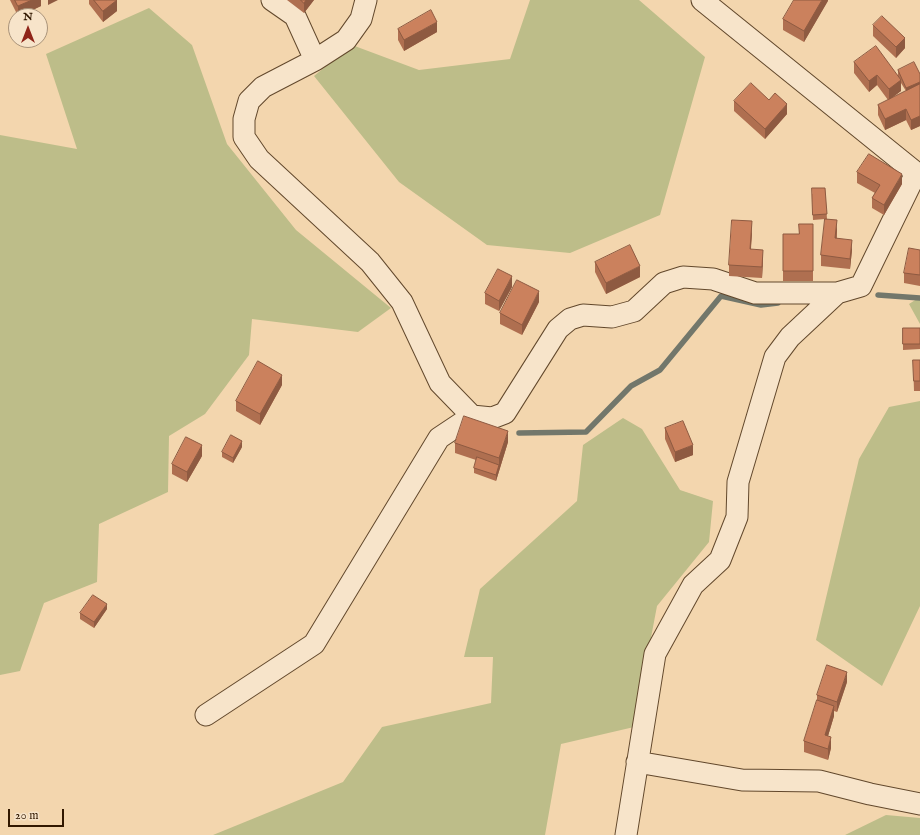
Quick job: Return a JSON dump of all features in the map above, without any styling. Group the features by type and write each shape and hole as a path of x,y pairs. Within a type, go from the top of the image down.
{"street":[{"path":"272,0 295,16 315,60"},
{"path":"366,0 362,19 346,40 315,60 263,87 249,102 244,119 244,137 259,159 370,262 402,302 440,384 472,416 492,418 505,413 558,329 570,319 583,315 612,317 634,311 664,284 670,281 683,277 713,279 755,293 837,293 861,286 918,175 702,0"},
{"path":"626,835 655,654 693,585 720,560 737,517 738,482 775,357 790,338 837,293"},
{"path":"206,715 314,644 439,438 472,416"},
{"path":"637,762 742,780 819,781 870,794 920,804"}],"green space":[{"path":"530,0 639,0 705,57 660,215 570,253 487,245 399,182 314,76 352,45 419,70 510,59"},
{"path":"149,8 192,45 227,144 296,230 391,308 358,332 252,319 249,355 205,414 169,436 168,492 99,524 97,582 44,603 20,671 0,675 0,135 77,149 46,54"},
{"path":"920,297 920,324 909,304"},
{"path":"920,401 920,606 882,686 816,640 859,459 889,407"},
{"path":"623,418 642,429 680,490 713,501 709,542 657,606 634,727 561,744 545,835 213,835 343,782 382,727 491,703 493,657 464,657 480,589 577,501 583,445"},
{"path":"886,815 920,818 920,835 845,835"}],"building":[{"path":"15,0 32,0 18,6"},
{"path":"94,0 117,0 103,11"},
{"path":"794,0 822,0 804,31 783,19"},
{"path":"431,10 437,22 404,40 398,29"},
{"path":"882,16 905,38 896,47 873,25"},
{"path":"876,46 901,80 889,89 877,75 869,81 854,62"},
{"path":"914,62 920,74 920,82 906,88 898,70"},
{"path":"751,83 769,100 775,93 787,104 765,129 734,101"},
{"path":"920,84 920,116 911,120 906,109 885,119 878,105"},
{"path":"869,154 902,174 884,205 872,198 880,185 857,172"},
{"path":"812,188 825,188 827,214 813,215"},
{"path":"825,219 837,220 835,238 852,240 850,259 821,255"},
{"path":"732,220 752,221 750,249 763,250 762,267 729,265"},
{"path":"799,224 813,224 813,271 783,271 783,234 799,234"},
{"path":"630,245 640,266 606,283 595,262"},
{"path":"909,248 920,250 920,275 904,273"},
{"path":"498,269 512,276 499,301 485,293"},
{"path":"517,280 539,291 522,325 500,313"},
{"path":"903,328 920,328 920,344 903,344"},
{"path":"913,360 920,360 920,381 914,381"},
{"path":"258,361 282,375 260,414 236,401"},
{"path":"464,416 508,431 499,458 455,443"},
{"path":"683,421 693,445 675,452 665,428"},
{"path":"231,435 242,441 233,458 222,452"},
{"path":"186,437 202,445 187,472 172,464"},
{"path":"477,457 499,465 496,475 474,468"},
{"path":"93,595 107,604 94,622 80,613"},
{"path":"827,665 847,672 837,702 817,695"},
{"path":"817,700 834,706 825,735 831,737 828,749 804,741"}],"waterway":[{"path":"878,295 920,298"},
{"path":"519,433 586,432 631,386 660,370 721,296 761,305 778,303"}]}
